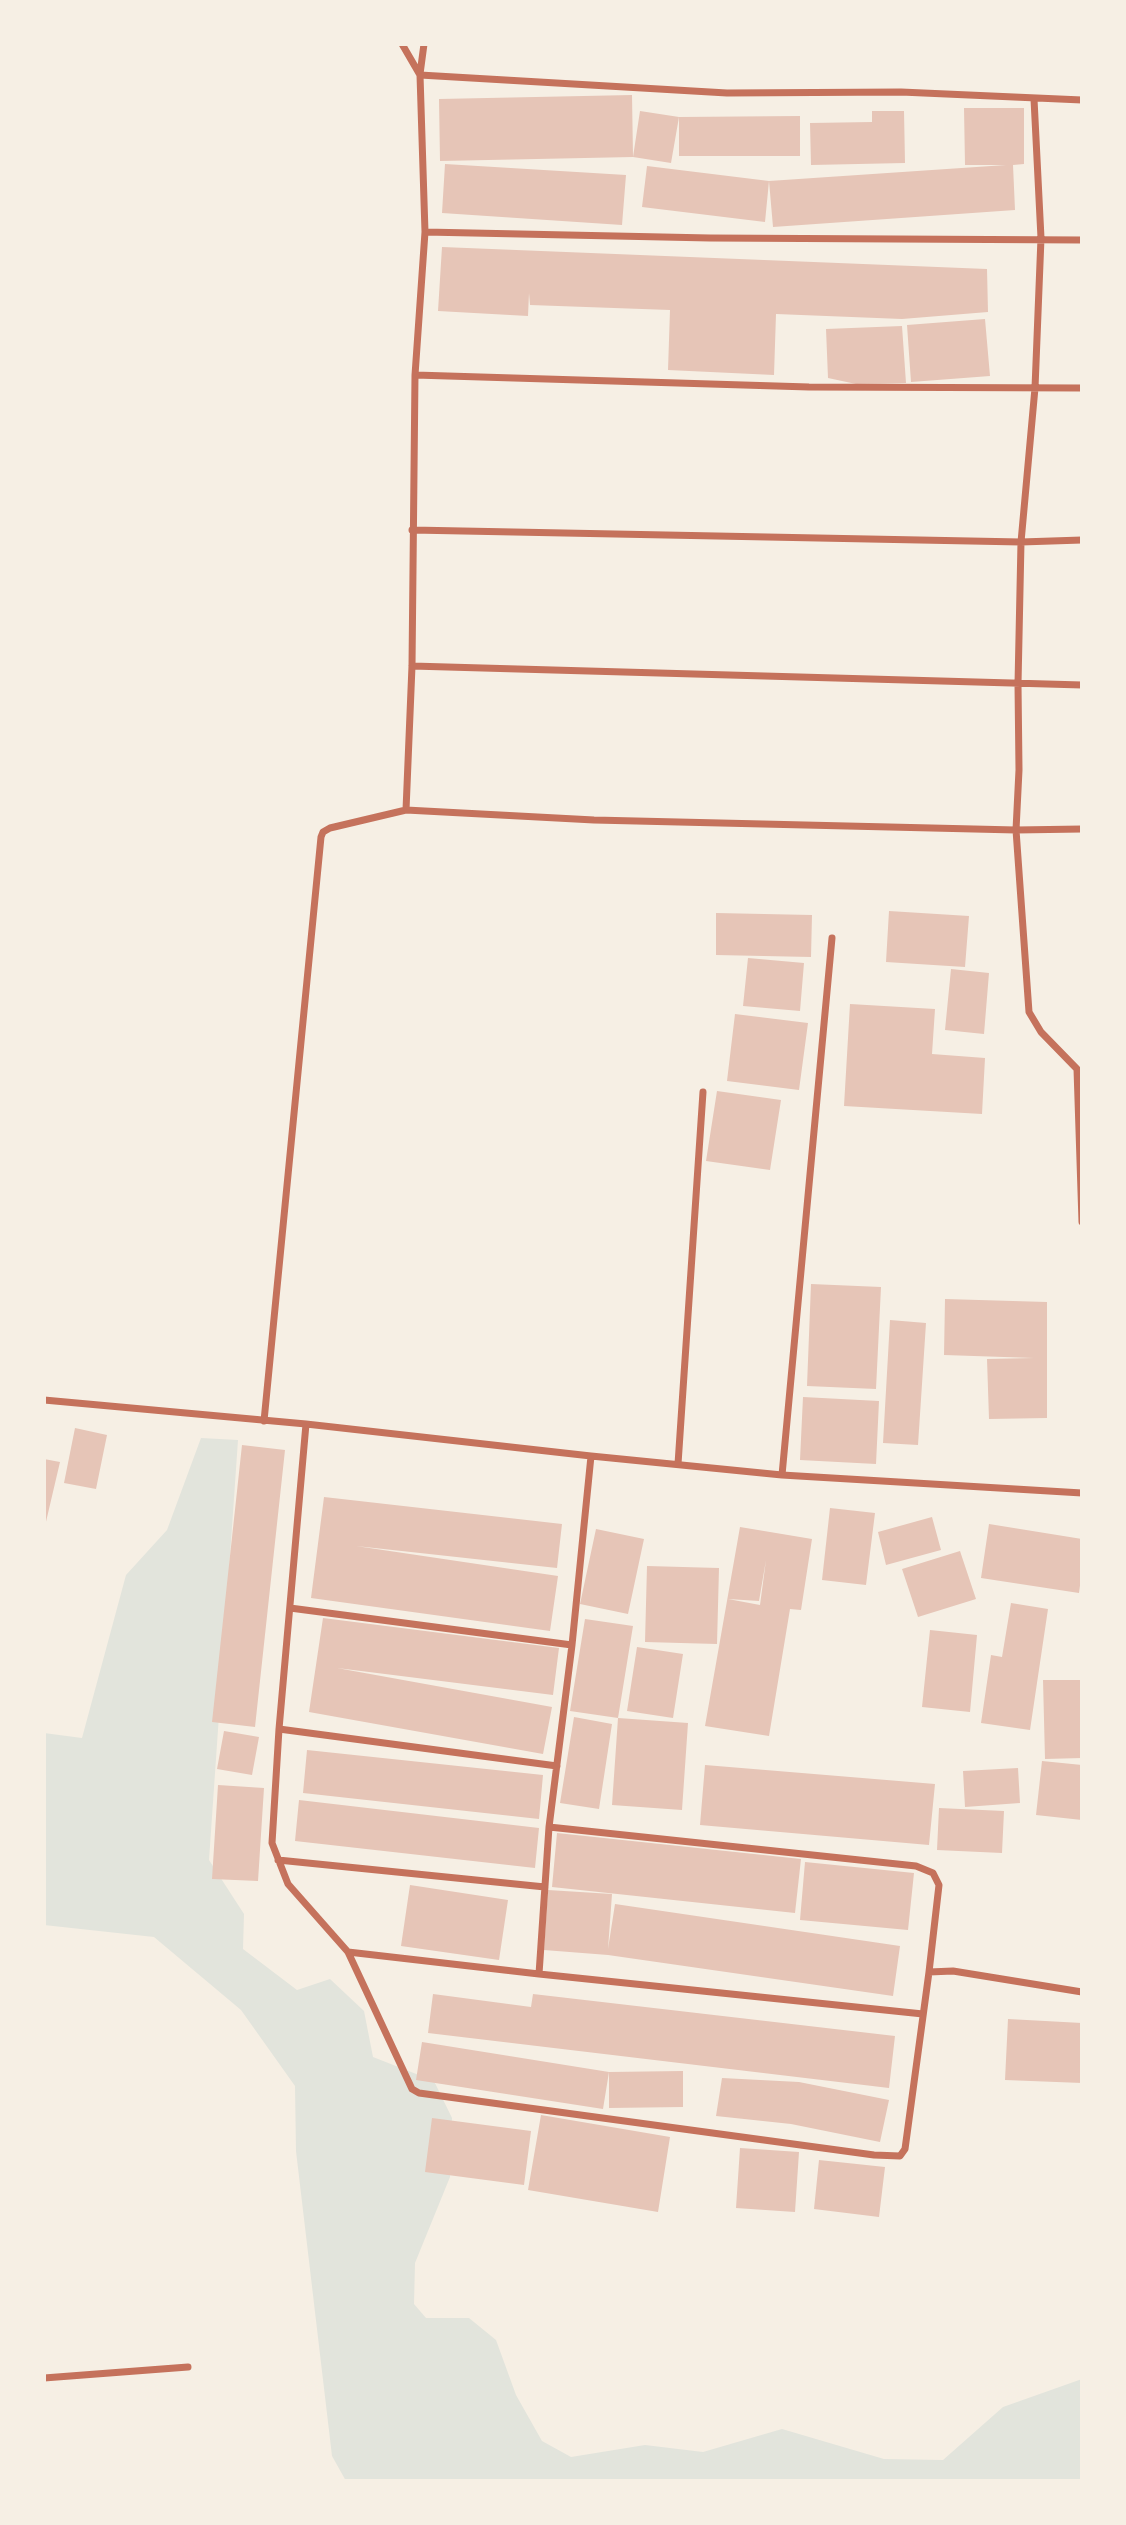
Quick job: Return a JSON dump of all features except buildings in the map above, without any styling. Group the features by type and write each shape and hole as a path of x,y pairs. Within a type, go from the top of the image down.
{"street":[{"path":"402,44 419,75"},
{"path":"406,810 412,666 415,375 425,232 419,75 424,44"},
{"path":"419,75 727,93 901,92 1082,100"},
{"path":"1034,99 1041,238 1035,388 1021,542 1016,830 1029,1012 1041,1032 1080,1068 1082,1222"},
{"path":"425,232 710,238 1082,240"},
{"path":"415,375 809,387 1082,388"},
{"path":"412,530 1021,542 1082,540"},
{"path":"412,666 1082,685"},
{"path":"264,1421 323,832 406,810 594,820 1016,830 1082,829"},
{"path":"782,1475 832,938"},
{"path":"678,1464 703,1092"},
{"path":"44,1400 306,1424 782,1475 1082,1493"},
{"path":"306,1424 271,1825 272,1843 288,1884 348,1952 408,2083 419,2093 874,2155 900,2156 905,2150 929,1972 939,1885 933,1874 924,1868 549,1827"},
{"path":"539,1974 549,1827 572,1645 590,1456"},
{"path":"290,1608 572,1645"},
{"path":"279,1729 557,1766"},
{"path":"278,1860 545,1887"},
{"path":"348,1952 923,2014"},
{"path":"929,1972 953,1971 1082,1992"},
{"path":"44,2378 188,2367"}],"shaded area":[{"path":"201,1438 238,1440 209,1860 244,1914 243,1949 297,1990 330,1979 364,2011 373,2057 434,2081 452,2118 450,2177 415,2263 414,2304 426,2318 469,2318 496,2340 516,2395 542,2441 571,2457 645,2445 703,2452 782,2429 884,2459 943,2460 1003,2407 1082,2379 1082,2481 346,2481 332,2456 296,2151 295,2086 241,2010 154,1937 44,1925 44,1733 82,1738 126,1575 167,1530"}]}
